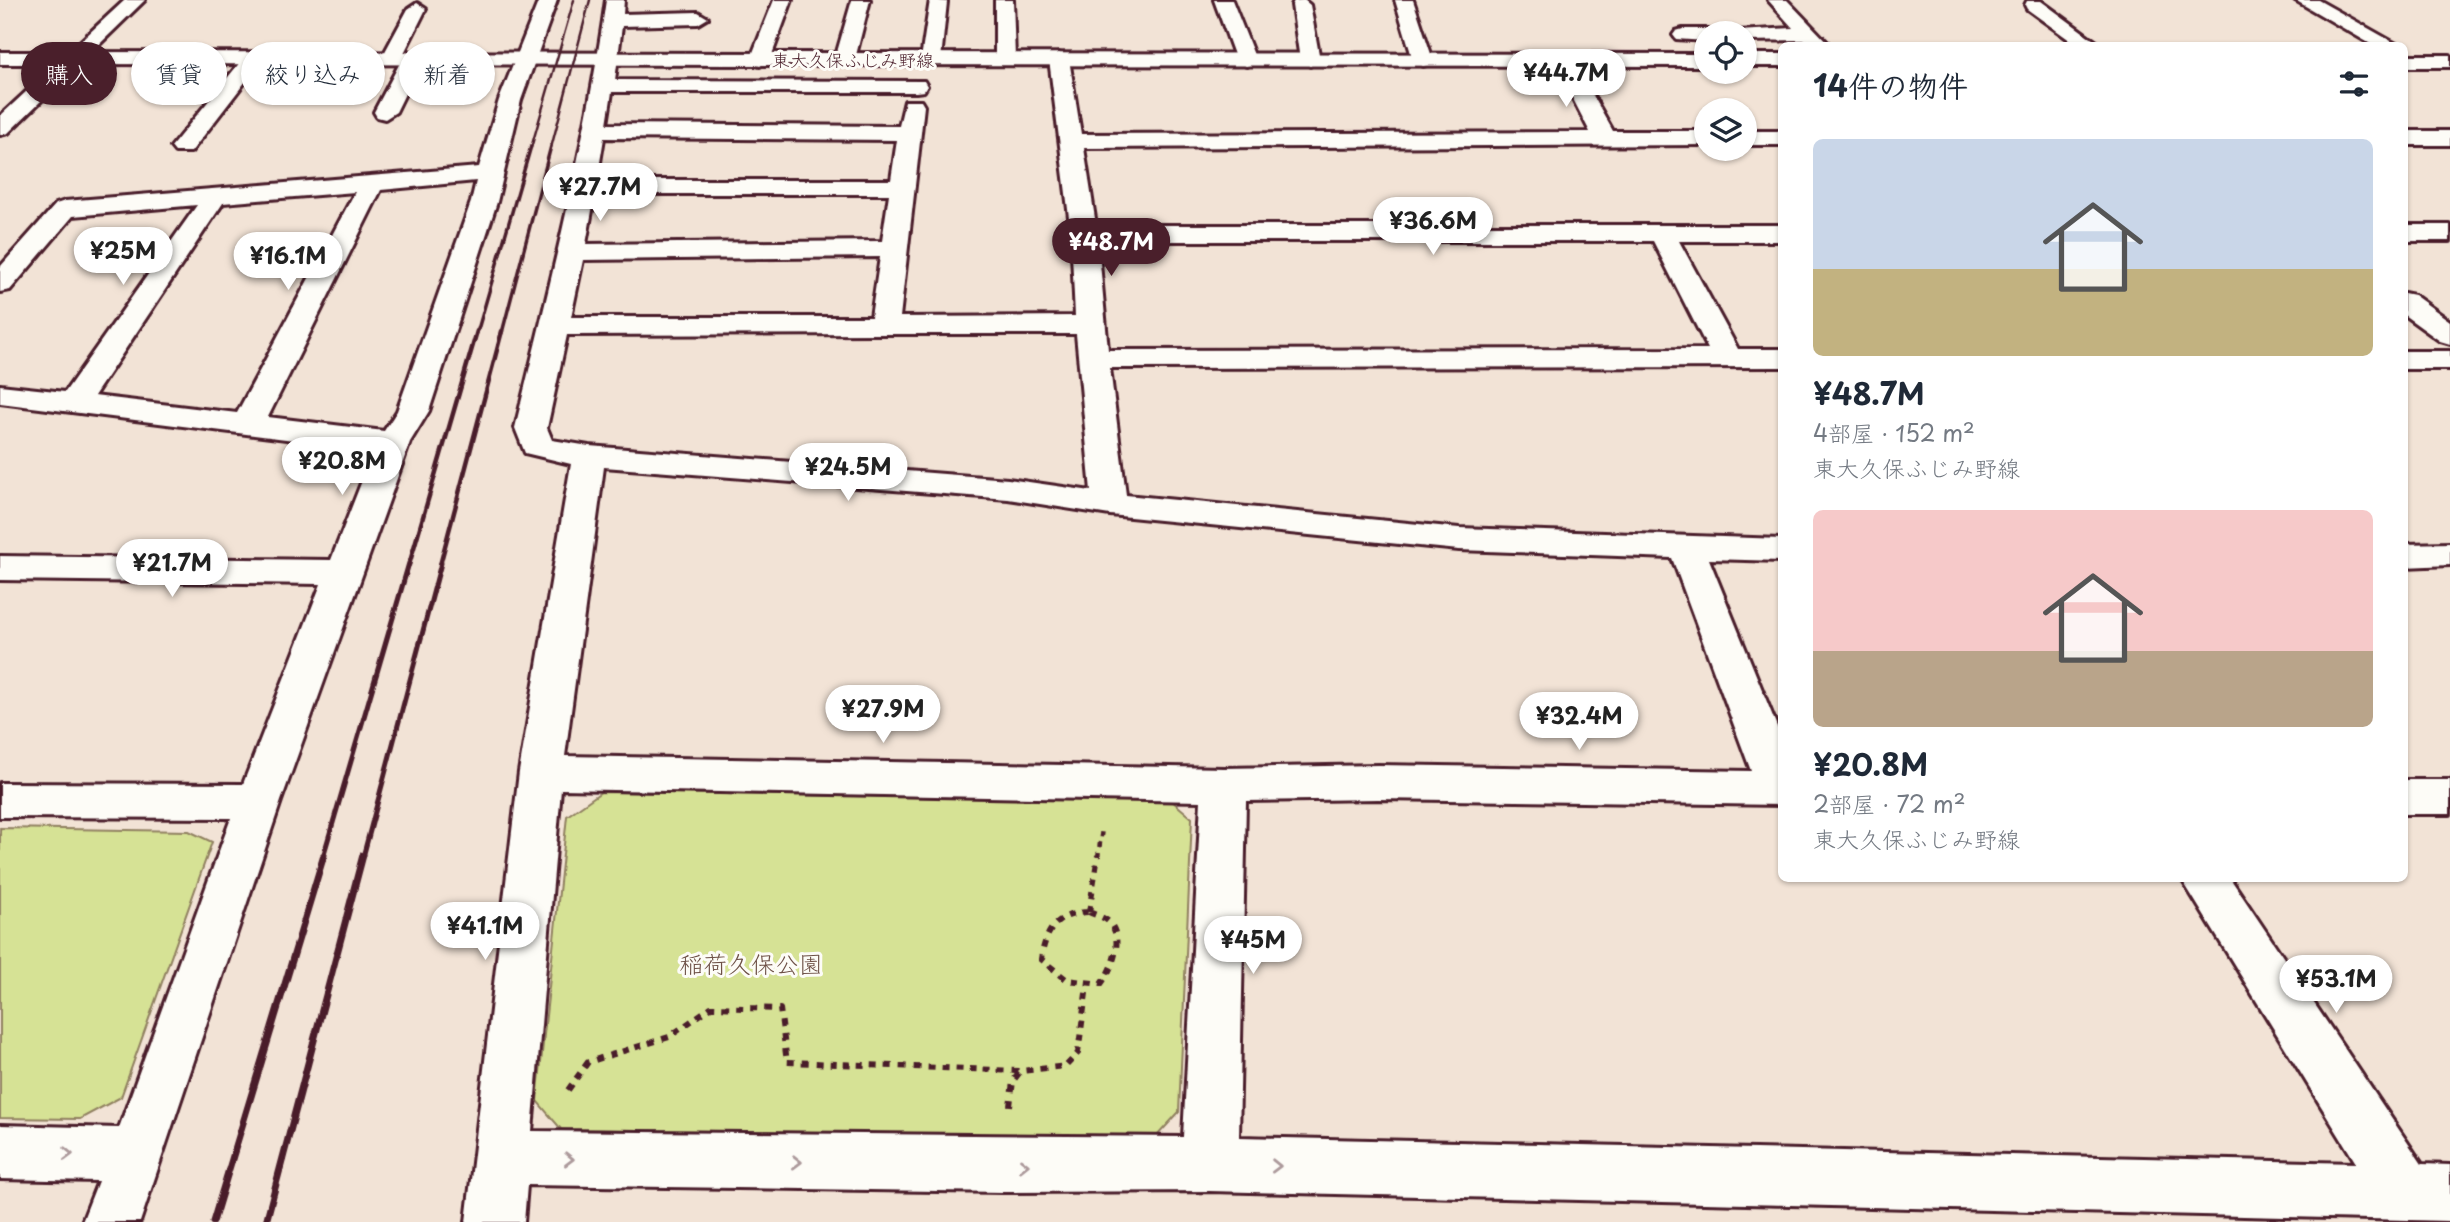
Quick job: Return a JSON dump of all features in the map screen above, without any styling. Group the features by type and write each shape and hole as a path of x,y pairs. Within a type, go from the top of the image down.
{"street":[{"path":"92,42 136,0"},
{"path":"111,1222 137,1156 259,801 344,572 393,442 413,411 484,202 489,173 524,59 548,0"},
{"path":"760,60 783,0"},
{"path":"845,59 861,0"},
{"path":"1004,0 1005,60"},
{"path":"1223,0 1246,60"},
{"path":"1404,0 1423,60"},
{"path":"1777,0 1816,40"},
{"path":"2304,0 2383,42"},
{"path":"884,327 916,86 926,60 939,2"},
{"path":"1301,5 1310,60"},
{"path":"2034,5 2086,42"},
{"path":"407,42 417,9"},
{"path":"698,18 613,10 608,59 571,252 531,428 532,438 537,446 549,451 589,456 1008,489 1110,504 1458,539 1687,549 1778,550"},
{"path":"1683,35 1694,35"},
{"path":"1757,36 1816,40"},
{"name":"東大久保ふじみ野線","path":"0,58 21,58"},
{"name":"東大久保ふじみ野線","path":"117,58 241,59"},
{"path":"2409,58 2450,61"},
{"name":"東大久保ふじみ野線","path":"495,59 1694,60"},
{"path":"1059,60 1084,233 1093,359 1110,504"},
{"path":"1563,60 1605,138"},
{"path":"1757,60 1778,60"},
{"path":"385,112 399,68"},
{"path":"183,147 241,74"},
{"path":"603,86 916,86"},
{"path":"0,128 25,105"},
{"path":"594,131 910,133"},
{"path":"1070,141 1694,138"},
{"path":"1757,138 1778,138"},
{"path":"2408,138 2450,138"},
{"path":"0,284 65,209 489,173"},
{"path":"249,422 371,184"},
{"path":"583,187 902,187"},
{"path":"72,405 215,197"},
{"path":"1084,233 1778,233"},
{"path":"1662,233 1727,357"},
{"path":"2408,233 2450,233"},
{"path":"571,252 894,249"},
{"path":"2408,303 2450,335"},
{"path":"553,326 1090,325"},
{"path":"1093,359 1778,358"},
{"path":"2408,360 2450,360"},
{"path":"0,394 72,405 249,422 393,442"},
{"path":"495,1222 541,772 589,456"},
{"path":"1687,549 1778,783"},
{"path":"2408,556 2450,554"},
{"path":"0,568 344,572"},
{"path":"541,772 1224,785 1378,782 1778,788"},
{"path":"1210,1164 1224,785"},
{"path":"2408,797 2450,797"},
{"path":"0,800 259,801"},
{"path":"2207,882 2429,1193"},
{"path":"501,1146 1003,1165 1210,1164 2429,1193"},
{"path":"0,1152 137,1156"}],"path":[{"path":"1089,912 1109,782"},
{"path":"1071,912 1089,912 1109,922 1114,935 1115,956 1112,972 1101,984 1087,986 1062,980 1041,959 1043,940 1054,922 1071,912"},
{"path":"501,1146 559,1103 588,1062 670,1037 711,1007 780,1009 787,1062 1020,1071 1066,1066 1078,1053 1087,986"}],"green space":[{"name":"稲荷久保公園","path":"601,792 1172,801 1192,818 1179,1112 1156,1137 561,1129 537,1101 567,816"},
{"path":"0,828 189,831 212,842 121,1097 80,1119 0,1118"}],"railway":[{"path":"531,148 574,0"},
{"path":"551,148 590,0"},
{"path":"477,333 531,146"},
{"path":"502,333 551,146"},
{"path":"409,565 477,331"},
{"path":"440,565 502,331"},
{"path":"323,857 409,563"},
{"path":"363,857 441,563"},
{"path":"213,1222 324,855"},
{"path":"266,1222 363,855"}]}
